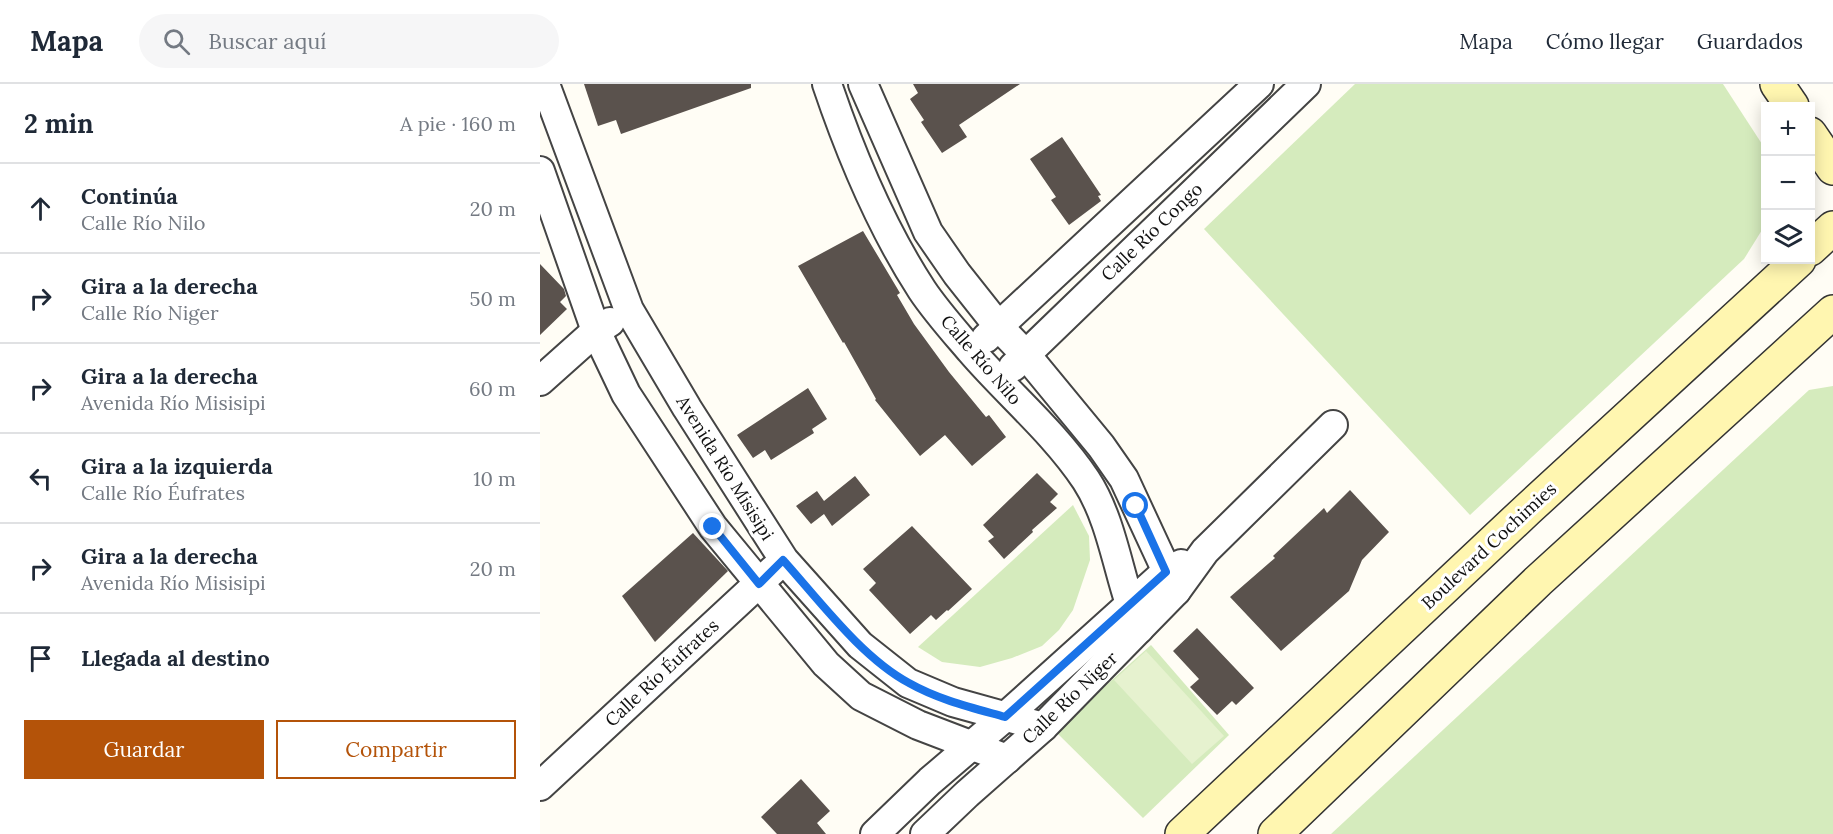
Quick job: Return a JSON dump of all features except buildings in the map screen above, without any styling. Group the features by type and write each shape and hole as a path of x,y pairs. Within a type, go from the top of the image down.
{"main road":[{"path":"1777,84 1789,102"},
{"path":"1815,141 1833,168"},
{"path":"1815,244 1833,228"},
{"name":"Boulevard Cochimies","path":"1182,834 1537,501 1795,264"},
{"path":"1275,834 1539,581 1833,312"}],"street":[{"name":"Avenida Río Misisipi","path":"545,84 629,310 687,408 783,560 860,645 908,683 953,702 1043,727"},
{"name":"Calle Río Nilo","path":"863,84 928,232 957,274 999,327 1026,355 1101,446 1124,479 1171,581"},
{"name":"Calle Río Congo","path":"972,352 1259,84"},
{"name":"Calle Río Congo","path":"998,380 1306,84"},
{"name":"Calle Río Nilo","path":"836,89 878,214 923,291 972,352 1071,460 1099,503 1134,617"},
{"path":"1203,137 1226,161"},
{"name":"Avenida Río Misisipi","path":"540,171 596,331 626,394 713,527 826,664 861,696 918,725 1007,759"},
{"path":"540,381 596,331 629,310"},
{"name":"Calle Río Niger","path":"924,834 1043,727 1134,617 1205,551 1333,425"},
{"name":"Calle Río Éufrates","path":"540,786 783,560"},
{"name":"Calle Río Niger","path":"875,834 930,781 1005,717 1134,617"}],"green space":[{"path":"1355,84 1723,84 1761,142 1761,232 1744,259 1470,515 1204,229"},
{"path":"1833,386 1833,834 1331,834 1809,390"},
{"path":"1073,505 1089,536 1090,560 1073,610 1059,630 1042,646 980,667 942,662 918,647"},
{"path":"1151,645 1229,735 1143,818 1055,731"},
{"path":"1146,651 1224,736 1192,764 1114,680"}],"route":[{"path":"713,527 759,584 783,560 860,645 908,683 953,702 1005,717 1166,572 1136,506"}]}
